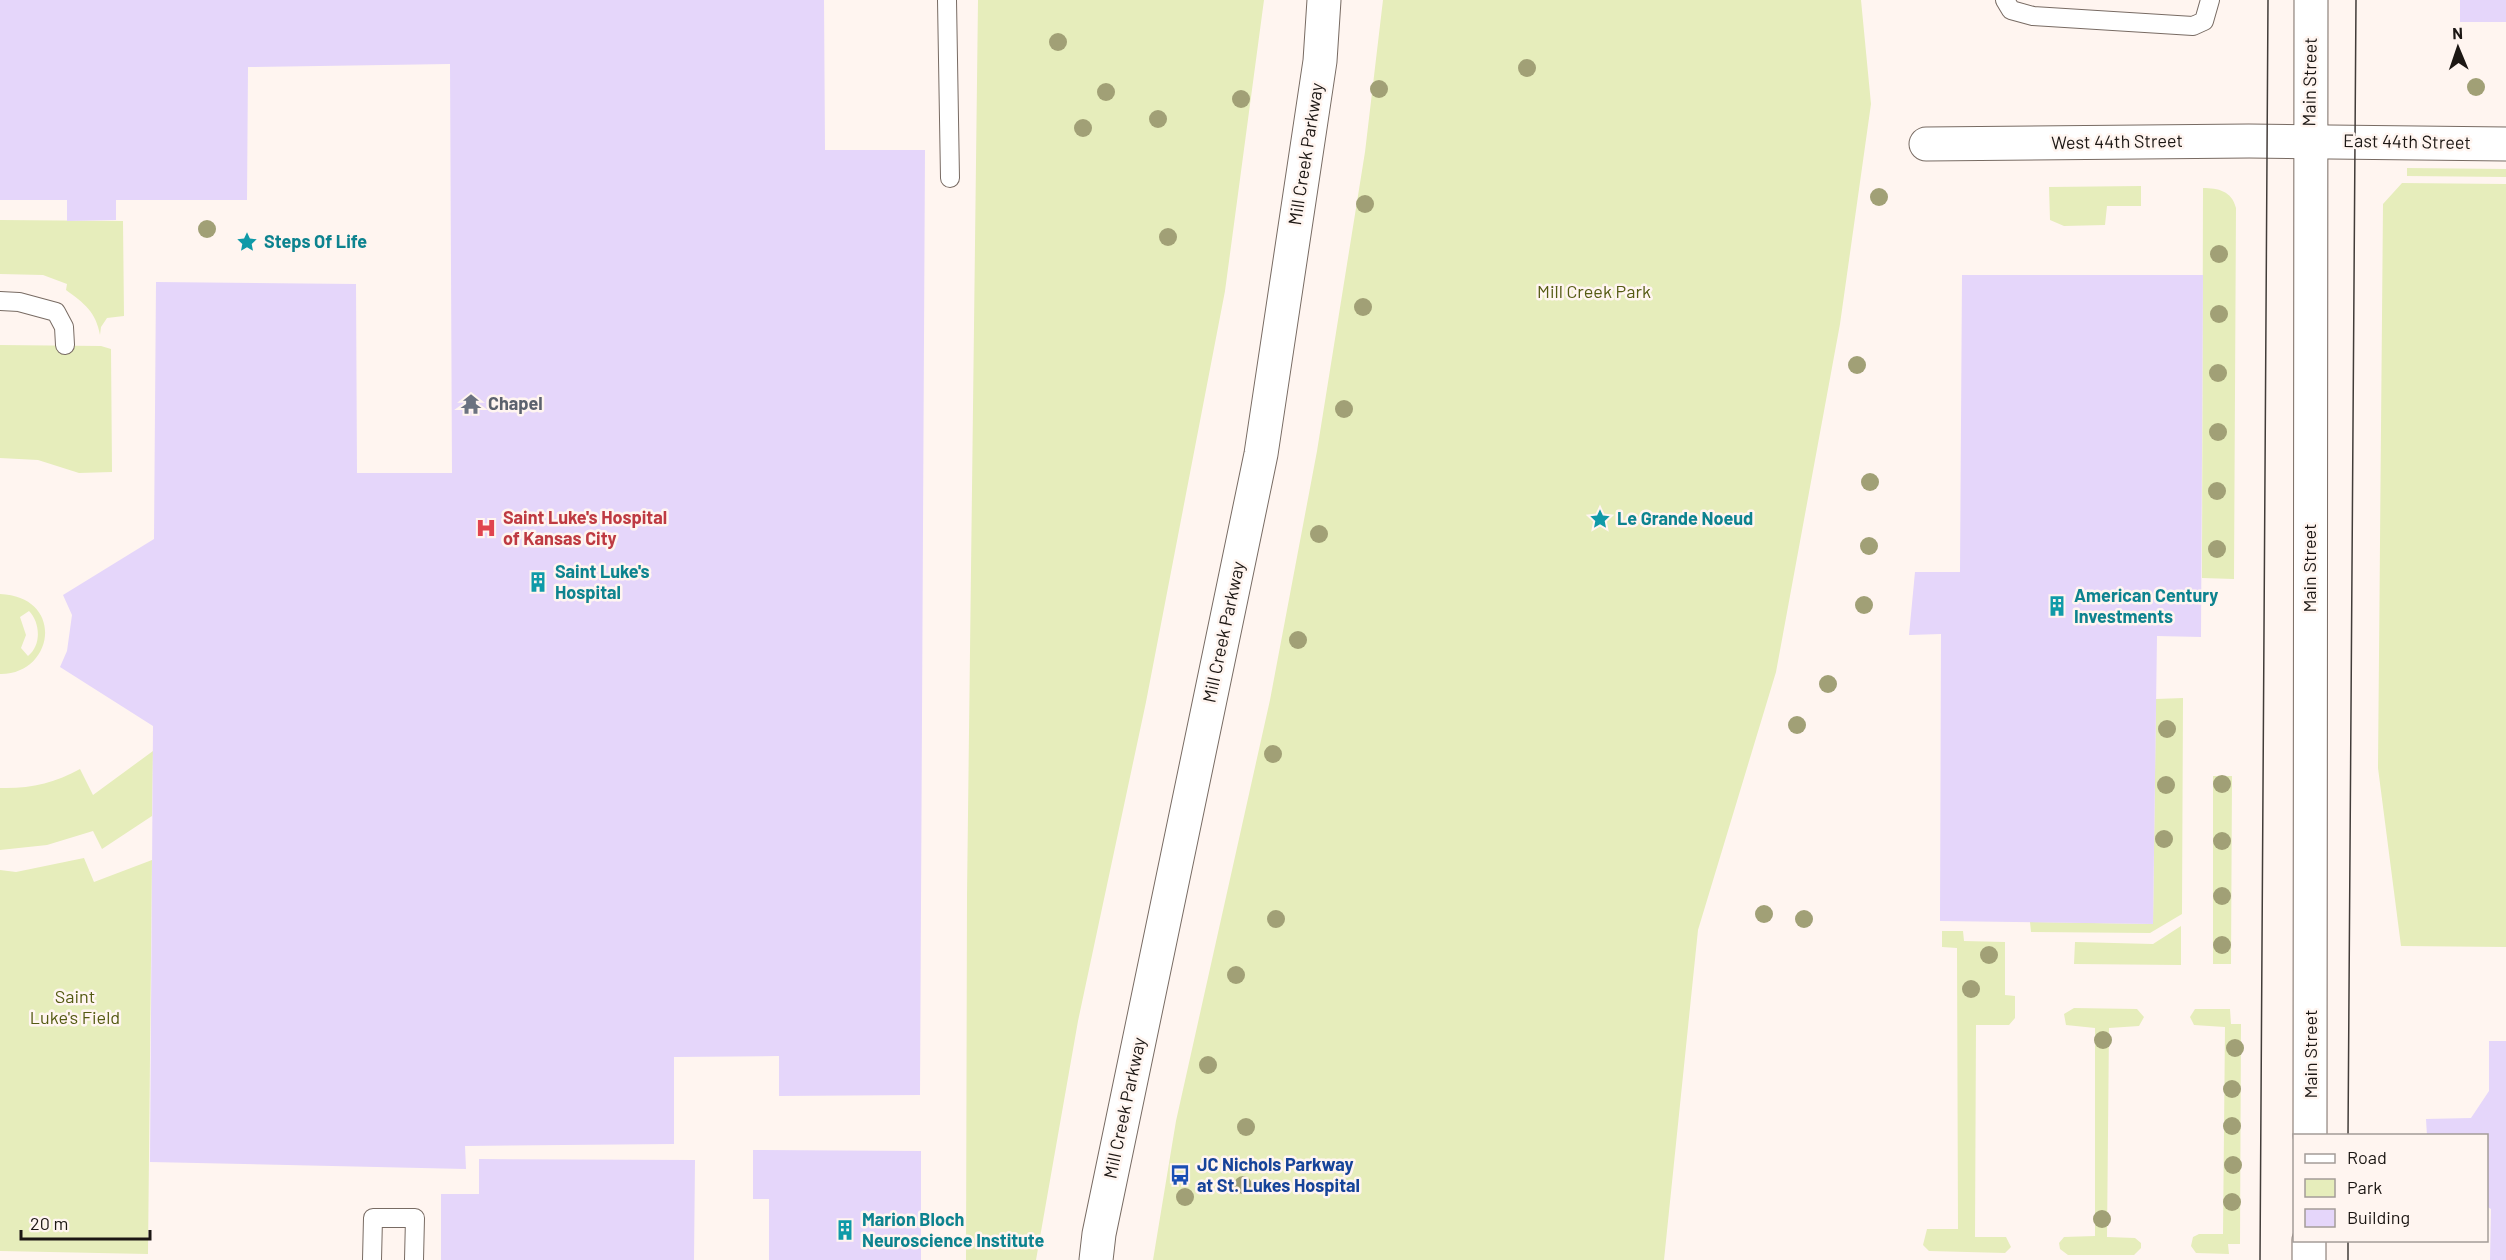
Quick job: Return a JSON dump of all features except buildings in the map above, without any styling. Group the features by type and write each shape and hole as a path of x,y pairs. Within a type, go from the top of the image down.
{"main road":[{"name":"Mill Creek Parkway","path":"1096,1260 1099,1234 1261,454 1320,61 1324,0"},
{"name":"Main Street","path":"2310,1134 2309,141 2311,0"},
{"name":"East 44th Street","path":"2309,141 2506,144"},
{"name":"West 44th Street","path":"1926,144 2309,141"},
{"path":"2309,1242 2309,1260"}],"lane":[{"path":"947,0 950,178"},
{"path":"2005,0 2011,10 2033,16 2193,26 2204,21 2210,0"},
{"path":"0,301 19,302 56,312 64,327 65,345"},
{"path":"372,1260 373,1218 415,1218 414,1260"}],"green space":[{"path":"978,0 1264,0 1225,291 1146,702 1078,1021 1036,1260 966,1260 967,896"},
{"name":"Mill Creek Park","path":"1383,0 1861,0 1871,104 1840,324 1776,672 1698,930 1664,1260 1153,1260 1176,1121 1270,700 1317,451 1365,152"},
{"path":"2407,168 2506,169 2506,177 2407,176"},
{"path":"2402,183 2506,184 2506,947 2401,946 2378,768 2383,204"},
{"path":"2141,186 2141,206 2107,206 2105,225 2064,226 2050,220 2049,187"},
{"path":"2203,188 2228,194 2236,208 2234,579 2202,578"},
{"path":"0,220 123,221 124,316 107,318 101,327 100,335 96,320 84,304 66,290 67,284 43,275 0,274"},
{"path":"0,345 101,346 111,349 112,472 79,473 38,460 0,458"},
{"path":"0,594 21,598 35,608 43,621 45,636 41,650 32,662 18,671 0,674","holes":["29,611 33,616 38,634 36,646 28,656 21,648 26,635 20,617"]},
{"path":"2183,698 2182,914 2150,933 2031,932 2030,922 2153,924 2156,699"},
{"path":"153,751 152,816 102,849 93,831 47,845 0,850 0,788 42,784 80,769 93,795"},
{"path":"2213,776 2232,776 2231,964 2213,964"},
{"name":"Saint Luke's Field","path":"84,858 94,882 152,860 148,1254 0,1251 0,870 16,872"},
{"path":"2181,926 2181,965 2074,964 2075,942 2153,944"},
{"path":"1942,931 1963,931 1964,941 2005,942 2005,995 2015,996 2015,1018 2009,1025 1976,1025 1975,1237 2006,1237 2011,1247 2005,1253 1929,1251 1923,1245 1927,1229 1958,1229 1957,948 1942,947"},
{"path":"2074,1008 2137,1009 2144,1017 2139,1026 2109,1028 2107,1237 2135,1238 2141,1243 2141,1248 2134,1255 2068,1255 2060,1249 2059,1243 2064,1237 2095,1236 2095,1028 2066,1025 2064,1014"},
{"path":"2195,1009 2230,1009 2231,1024 2241,1024 2240,1244 2228,1244 2229,1254 2196,1253 2191,1246 2193,1237 2199,1234 2223,1234 2225,1027 2194,1025 2190,1017"}],"tram line":[{"path":"2260,1260 2268,0"},
{"path":"2348,1134 2356,0"},
{"path":"2348,1242 2348,1260"}],"place":[{"name":"Steps Of Life","path":"247,242"},
{"name":"Chapel","path":"471,404"},
{"name":"Le Grande Noeud","path":"1600,519"},
{"name":"Saint Luke's Hospital of Kansas City","path":"486,528"},
{"name":"Saint Luke's Hospital","path":"538,582"},
{"name":"American Century Investments","path":"2057,606"},
{"name":"JC Nichols Parkway at St. Lukes Hospital","path":"1180,1175"},
{"name":"Marion Bloch Neuroscience Institute","path":"845,1230"}]}
